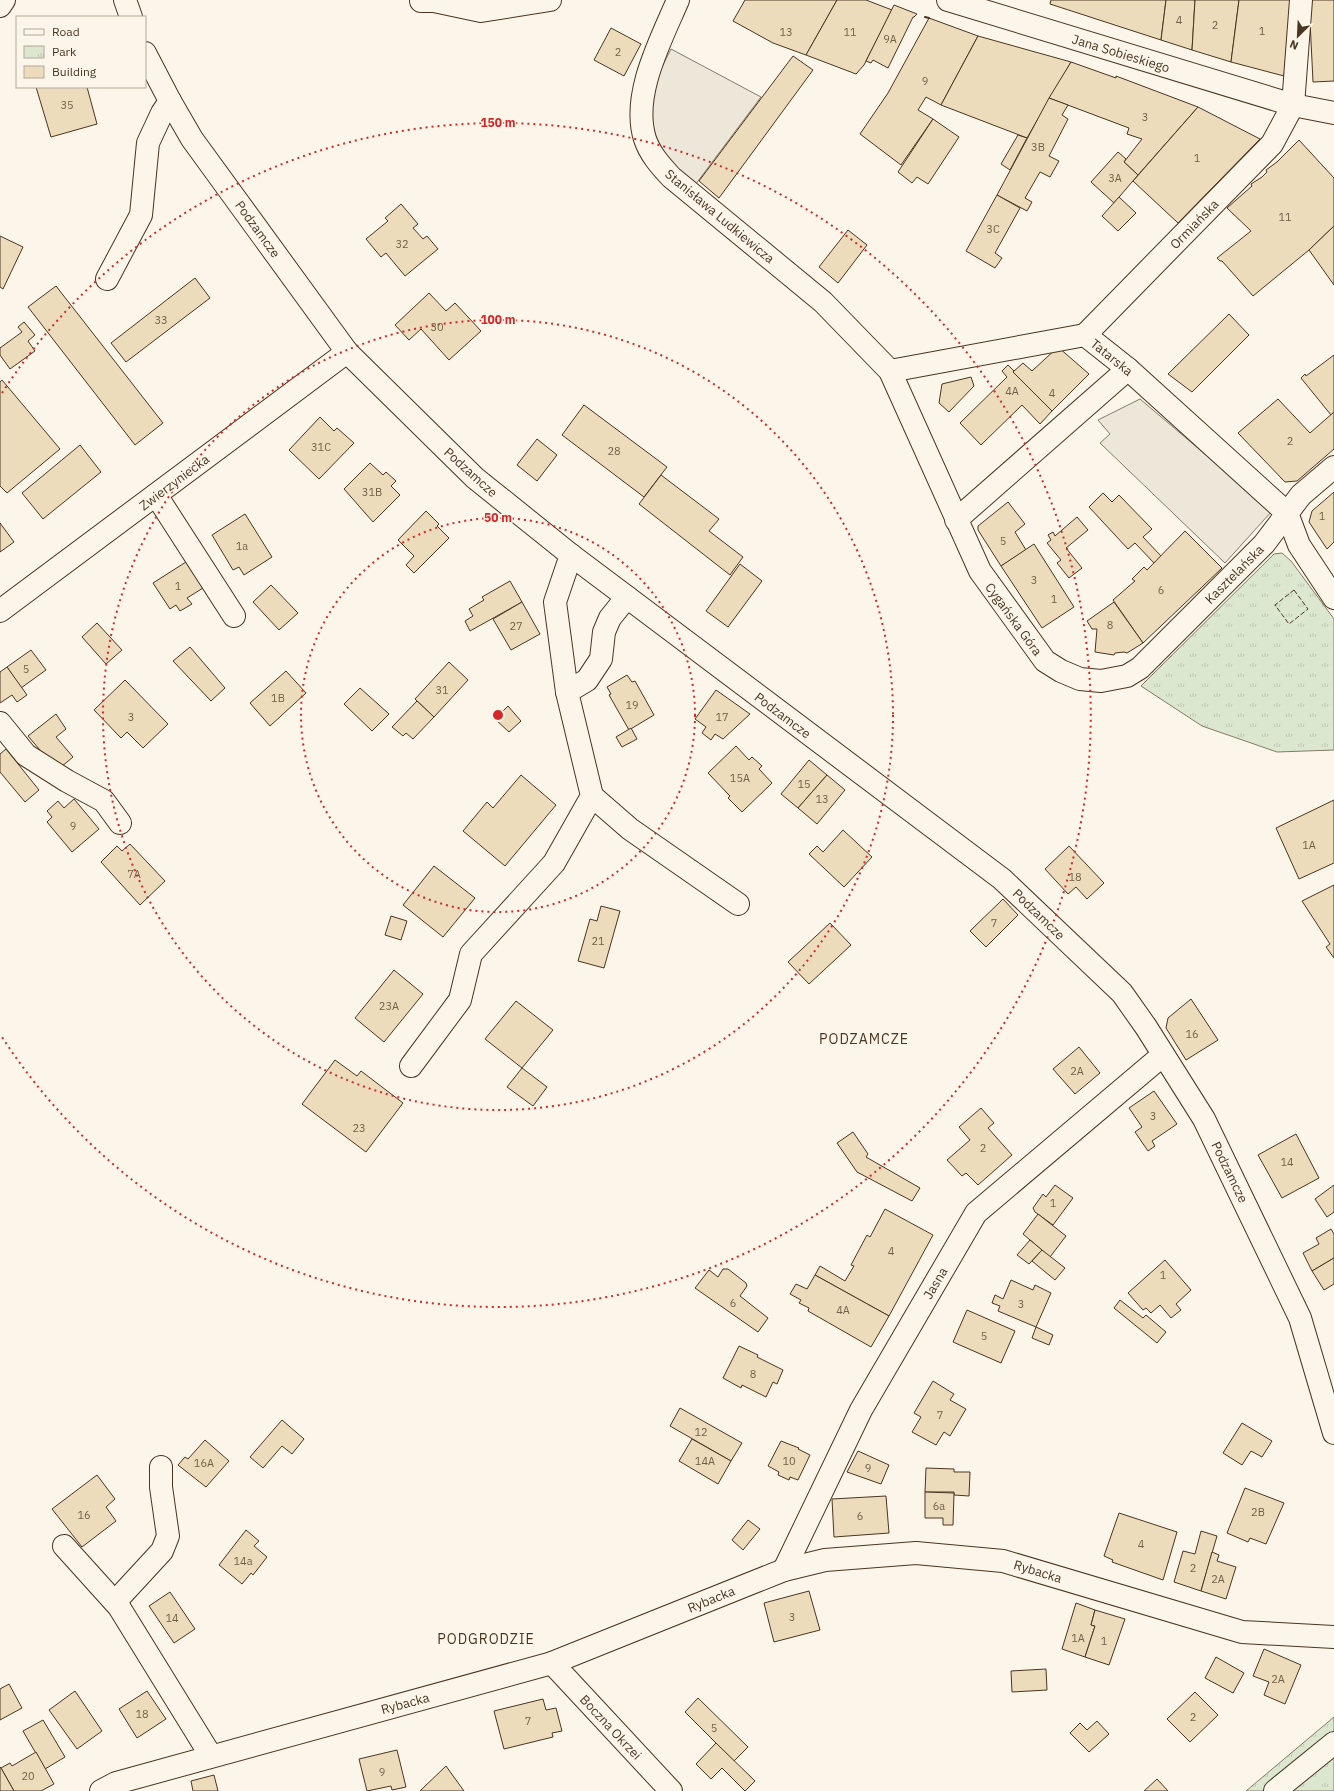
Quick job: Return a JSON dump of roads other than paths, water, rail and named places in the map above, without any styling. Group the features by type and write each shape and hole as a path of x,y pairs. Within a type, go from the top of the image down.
{"street":[{"path":"0,6 4,0"},
{"path":"125,0 131,16"},
{"path":"429,1 481,11 550,0"},
{"name":"Stanisława Ludkiewicza","path":"678,0 650,70 644,93 642,118 645,139 656,160 670,177 823,302 890,371"},
{"name":"Jana Sobieskiego","path":"948,0 1293,106 1334,114"},
{"path":"1293,106 1301,0"},
{"name":"Podzamcze","path":"146,55 170,101 192,138 347,352 475,478 571,555 1002,879 1122,993 1146,1027 1204,1119 1300,1318 1334,1433"},
{"path":"107,279 141,215 148,143 162,113 170,101"},
{"name":"Ormiańska","path":"1085,335 1272,144 1293,106"},
{"name":"Tatarska","path":"890,371 1085,335 1128,369 1287,513"},
{"name":"Zwierzyniecka","path":"0,611 347,352"},
{"path":"956,520 1128,369"},
{"name":"Cygańska Góra","path":"890,371 980,572 1045,661 1061,672 1080,679 1101,681 1127,676"},
{"name":"Kasztelańska","path":"1127,676 1140,668 1264,544 1301,495 1334,467"},
{"path":"156,496 234,616"},
{"path":"1287,513 1299,545 1334,598"},
{"path":"571,555 555,602 567,692 592,796 630,829 738,904"},
{"path":"567,692 587,680 601,659 604,632 610,618 627,597"},
{"path":"0,723 26,755 67,781 104,800 120,823"},
{"path":"411,1066 460,1000 471,954 554,863 592,796"},
{"name":"Jasna","path":"784,1570 861,1410 976,1213 1163,1055"},
{"path":"115,1602 162,1551 168,1536 161,1487 161,1467"},
{"path":"64,1546 115,1602 211,1756"},
{"name":"Rybacka","path":"101,1791 116,1783 211,1756 552,1663 784,1570 825,1560 916,1553 1003,1561 1242,1632 1334,1637"},
{"name":"Boczna Okrzei","path":"552,1663 671,1791"},
{"path":"1275,1791 1334,1743"}],"district":[{"name":"PODZAMCZE","path":"864,1039"},
{"name":"PODGRODZIE","path":"486,1639"}]}
